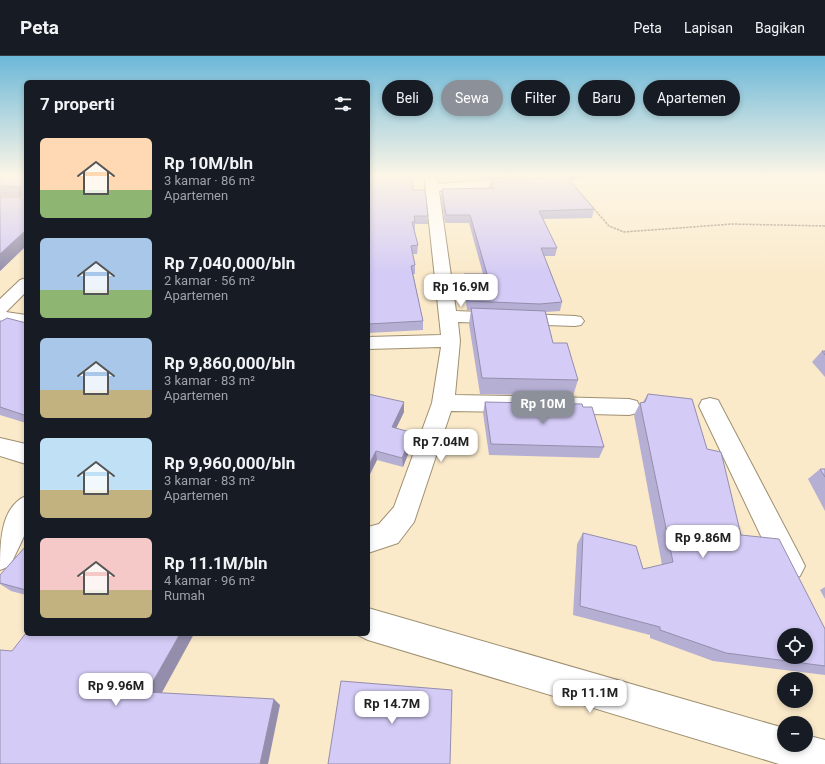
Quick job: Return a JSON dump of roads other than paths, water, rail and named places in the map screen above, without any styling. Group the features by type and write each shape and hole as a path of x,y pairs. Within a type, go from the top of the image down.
{"street":[{"path":"370,539 388,534 405,514 443,403 451,341 435,208"},
{"path":"0,309 24,285"},
{"path":"448,316 575,321"},
{"path":"0,317 24,320"},
{"path":"370,343 451,341"},
{"path":"443,403 629,407"},
{"path":"710,406 801,586"},
{"path":"0,447 24,453"},
{"path":"0,556 17,516"},
{"path":"370,625 825,759"}]}
